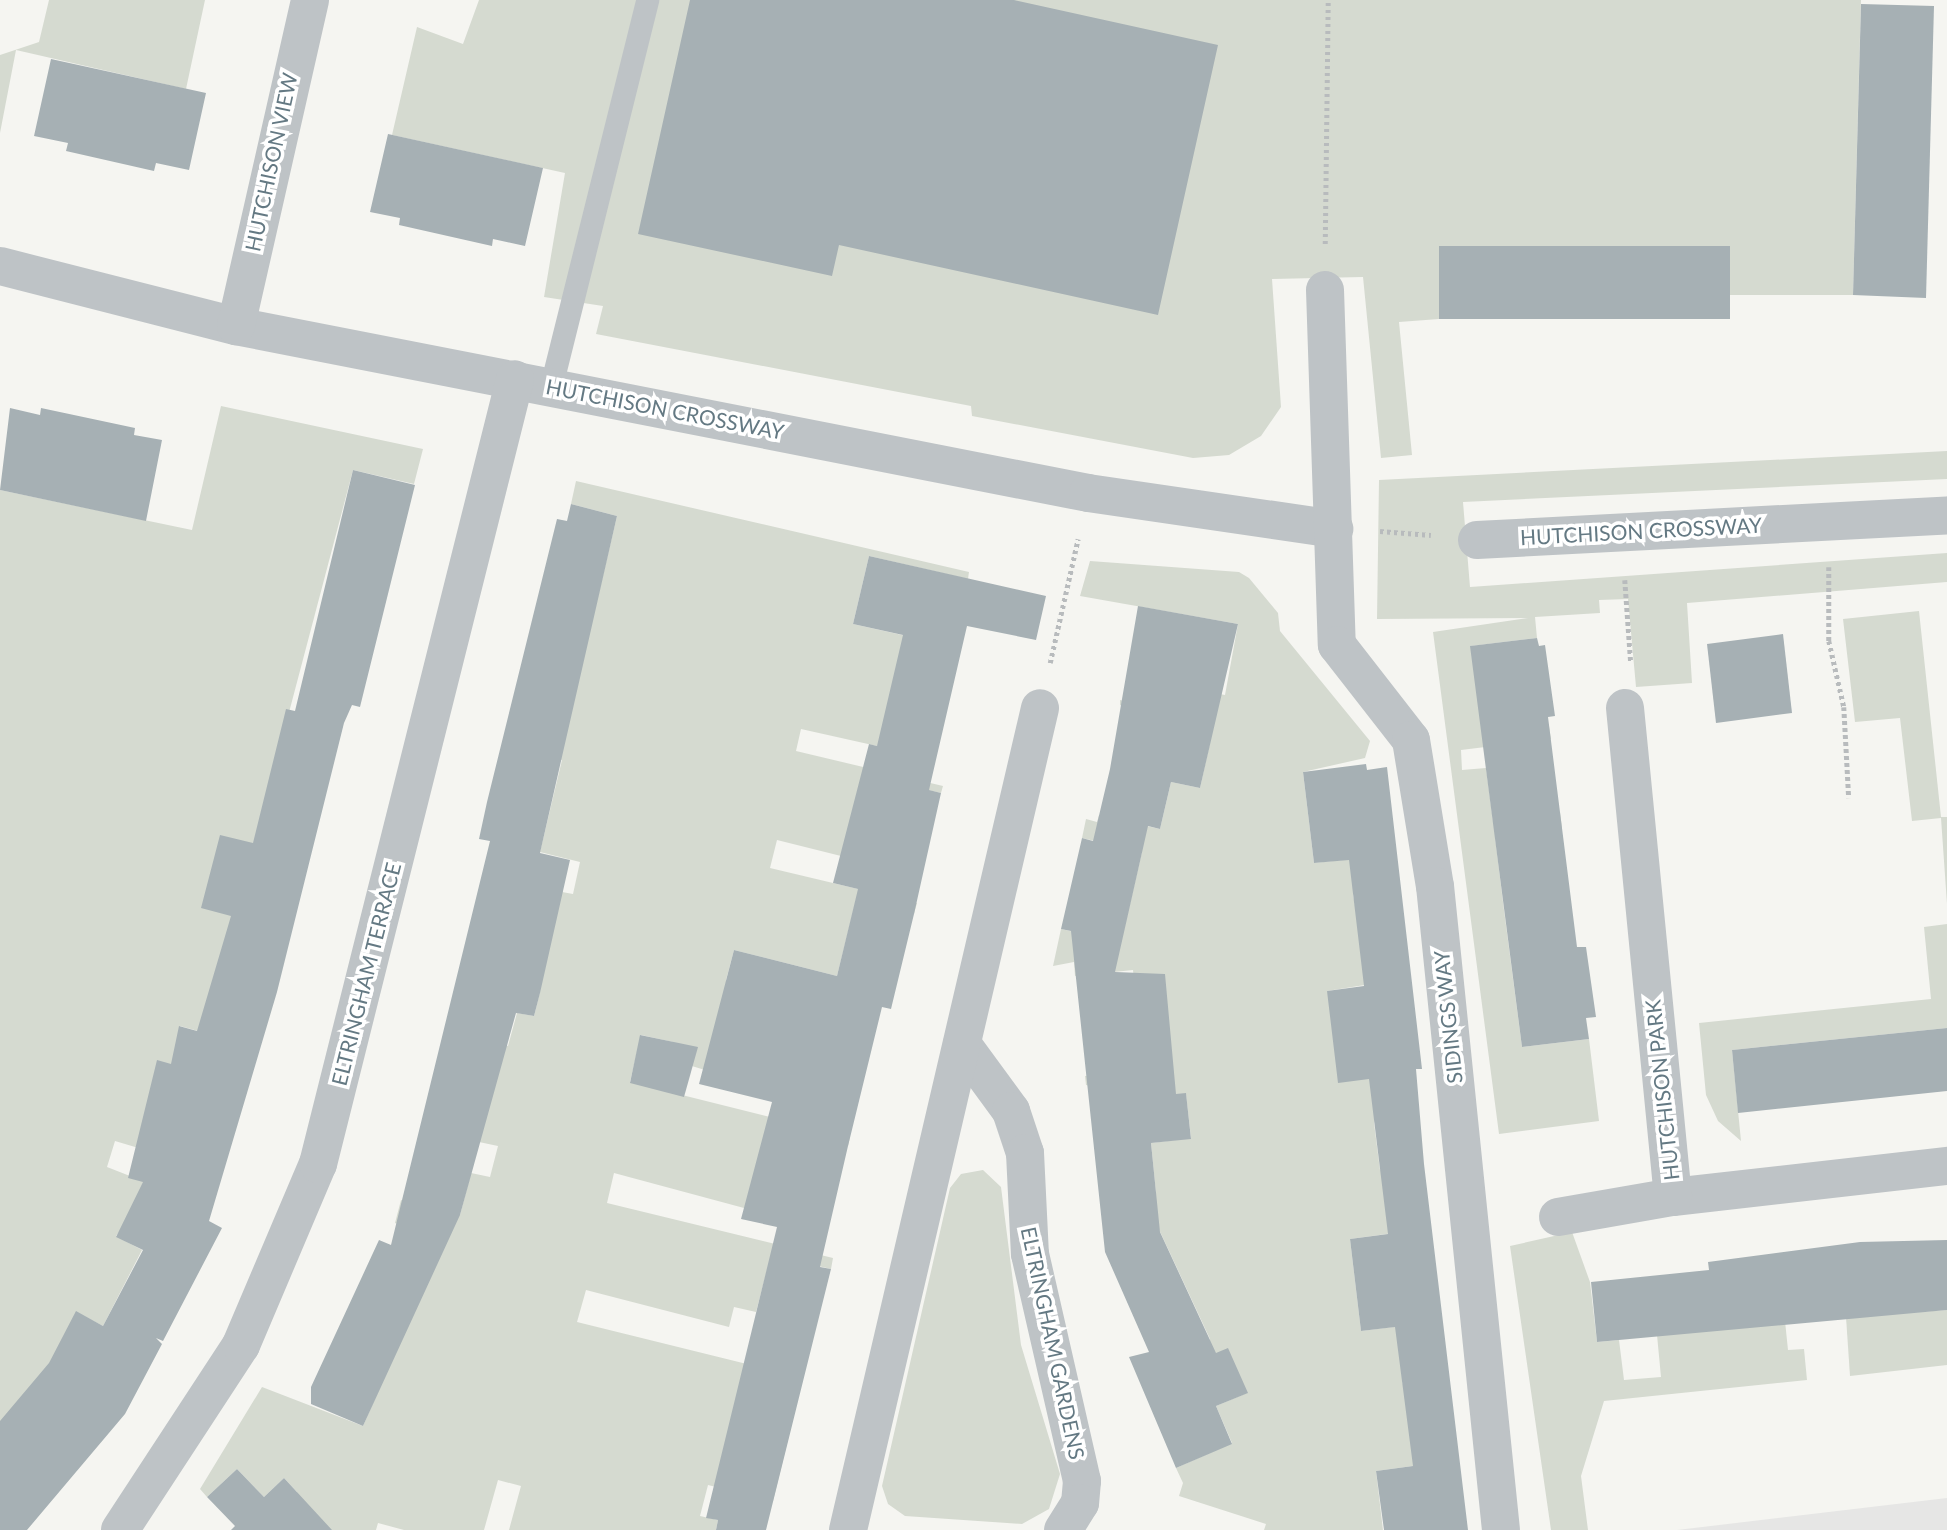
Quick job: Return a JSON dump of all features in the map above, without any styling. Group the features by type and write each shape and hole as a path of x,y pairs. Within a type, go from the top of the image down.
{"street":[{"name":"HUTCHISON VIEW","path":"236,326 310,0"},
{"name":"HUTCHISON CROSSWAY","path":"0,266 236,326 533,382 1088,494 1334,529"},
{"path":"1325,290 1334,529"},
{"name":"ELTRINGHAM TERRACE","path":"120,1530 241,1345 318,1164 533,382"},
{"name":"HUTCHISON CROSSWAY","path":"1477,540 1947,515"},
{"name":"SIDINGS WAY","path":"1334,529 1338,645 1411,740 1435,886 1501,1530"},
{"path":"857,1529 962,1044 1041,708"},
{"name":"HUTCHISON PARK","path":"1625,708 1673,1197 1947,1166"},
{"name":"ELTRINGHAM GARDENS","path":"962,1044 1011,1111 1025,1153 1030,1254 1082,1481 1080,1503 1063,1530"},
{"path":"1558,1217 1673,1197"}],"lane":[{"path":"533,382 647,0"}],"path":[{"path":"1325,290 1328,0"},
{"path":"1041,708 1088,494"},
{"path":"1829,521 1829,641 1844,706 1849,799"},
{"path":"1334,529 1477,540"},
{"path":"1622,532 1632,677 1625,708"}],"shaded area":[{"path":"49,0 205,0 186,89 16,50 0,133 0,55 39,42"},
{"path":"479,0 1861,0 1853,295 1730,295 1730,246 1439,247 1439,319 1399,322 1412,455 1381,458 1363,277 1272,279 1281,407 1261,436 1229,455 1193,458 972,416 971,406 596,334 603,306 544,297 565,173 392,135 417,27 463,44"},
{"path":"221,406 423,449 414,484 353,470 235,917 198,1031 180,1026 162,1155 115,1141 107,1167 153,1185 116,1236 142,1250 103,1326 76,1312 84,1362 0,1442 0,490 192,530"},
{"path":"1947,451 1947,479 1463,502 1470,587 1947,553 1947,582 1687,603 1692,683 1636,687 1628,599 1599,600 1600,613 1535,617 1537,638 1471,646 1549,726 1551,739 1461,750 1462,770 1486,768 1493,821 1560,812 1562,828 1495,837 1522,1047 1589,1039 1599,1121 1499,1134 1433,632 1528,618 1377,619 1379,480"},
{"path":"576,481 969,572 968,579 869,556 853,624 951,646 877,746 801,729 796,751 943,786 941,793 884,780 865,862 777,840 770,868 917,903 914,914 856,900 837,976 734,950 726,980 744,1082 669,1059 673,1042 641,1035 630,1082 850,1137 848,1146 788,1132 744,1208 614,1173 607,1203 833,1258 831,1269 771,1255 756,1312 734,1307 729,1327 586,1290 577,1322 803,1378 773,1501 708,1485 700,1516 718,1520 716,1530 509,1530 521,1486 498,1480 484,1530 404,1530 378,1523 376,1530 329,1530 277,1511 297,1492 284,1478 264,1497 237,1469 207,1497 200,1489 262,1387 363,1426 444,1240 395,1223 401,1200 460,1215 471,1173 490,1177 498,1146 479,1142 444,1031 508,1046 517,1013 534,1016 540,992 546,889 573,894 580,862 540,852 562,760 501,746 564,740 617,516 571,504"},
{"path":"1090,561 1239,572 1249,578 1278,613 1280,631 1370,741 1365,758 1303,772 1314,863 1362,858 1353,895 1371,984 1327,991 1386,1077 1374,1123 1380,1170 1406,1167 1394,1233 1350,1239 1361,1331 1409,1325 1402,1380 1420,1465 1376,1471 1383,1530 1264,1530 1266,1524 1179,1496 1183,1483 1176,1468 1232,1443 1216,1406 1247,1393 1197,1361 1210,1339 1156,1223 1100,1199 1156,1193 1151,1143 1191,1138 1186,1094 1146,1098 1086,1085 1085,1076 1142,1069 1133,970 1075,976 1074,962 1053,966 1061,929 1121,942 1142,852 1082,838 1086,819 1097,822 1099,815 1160,829 1171,782 1200,788 1210,743 1120,705 1120,700 1177,710 1181,687 1225,695 1238,624 1080,596"},
{"path":"1919,611 1941,817 1947,817 1947,904 1941,818 1912,821 1900,718 1855,722 1843,619"},
{"path":"1947,924 1947,1028 1732,1050 1741,1141 1718,1121 1706,1095 1699,1023 1931,999 1924,927"},
{"path":"983,1170 1001,1187 1021,1345 1060,1474 1049,1509 1022,1524 905,1516 888,1504 882,1486 950,1188 961,1174"},
{"path":"1572,1232 1590,1282 1597,1342 1619,1340 1624,1380 1661,1377 1657,1335 1785,1321 1788,1350 1804,1349 1807,1380 1604,1401 1581,1476 1588,1530 1551,1530 1510,1246"},
{"path":"1947,1310 1947,1365 1850,1376 1846,1317"},
{"path":"1947,1498 1947,1530 1677,1530"}],"building":[{"path":"690,0 1014,0 1218,45 1158,315 839,245 832,276 638,234"},
{"path":"1861,4 1934,6 1926,298 1853,295"},
{"path":"51,59 206,93 189,170 156,163 154,171 66,151 68,143 34,136"},
{"path":"388,134 543,168 525,246 493,239 492,246 399,225 400,218 370,212"},
{"path":"1439,246 1730,246 1730,319 1439,319"},
{"path":"10,408 40,415 41,408 135,428 134,435 162,440 146,521 0,490"},
{"path":"353,470 415,485 360,707 352,705 344,723 277,992 209,1221 222,1228 163,1341 156,1338 162,1344 125,1414 27,1530 0,1530 0,1421 49,1363 76,1311 103,1326 143,1250 116,1237 143,1182 128,1178 157,1060 171,1064 179,1026 197,1031 231,916 201,908 220,835 253,843 286,709 295,711"},
{"path":"571,504 617,516 540,853 570,860 540,993 534,1016 516,1013 460,1215 363,1426 311,1404 311,1387 379,1240 391,1245 490,841 479,839 487,802 557,519 567,521"},
{"path":"869,556 1046,596 1036,640 967,626 929,790 941,793 891,1009 882,1007 848,1146 820,1267 831,1269 766,1530 716,1530 718,1520 706,1518 777,1227 741,1219 772,1102 699,1084 734,950 837,976 858,889 833,883 869,744 877,746 903,635 853,624"},
{"path":"1138,606 1238,624 1200,788 1171,782 1160,829 1148,826 1115,972 1165,974 1176,1094 1186,1093 1191,1139 1151,1143 1160,1232 1216,1353 1228,1348 1248,1393 1216,1406 1232,1444 1176,1468 1129,1357 1149,1352 1105,1252 1071,931 1061,929 1082,838 1093,841 1110,769"},
{"path":"1783,634 1792,713 1716,723 1707,644"},
{"path":"1537,638 1539,646 1545,645 1555,716 1548,717 1577,947 1586,947 1596,1017 1586,1018 1589,1039 1522,1047 1470,646"},
{"path":"1366,764 1367,770 1387,767 1422,1069 1416,1069 1424,1164 1468,1530 1384,1530 1376,1471 1413,1466 1395,1327 1361,1331 1350,1239 1388,1234 1369,1079 1338,1083 1327,991 1364,986 1349,860 1314,863 1303,772"},
{"path":"1947,1028 1947,1091 1738,1113 1732,1050"},
{"path":"640,1035 698,1047 684,1097 630,1083"},
{"path":"1947,1240 1947,1310 1597,1342 1591,1282 1709,1270 1708,1262 1860,1242"},
{"path":"237,1469 264,1497 284,1478 332,1530 231,1530 235,1526 207,1497"}]}
